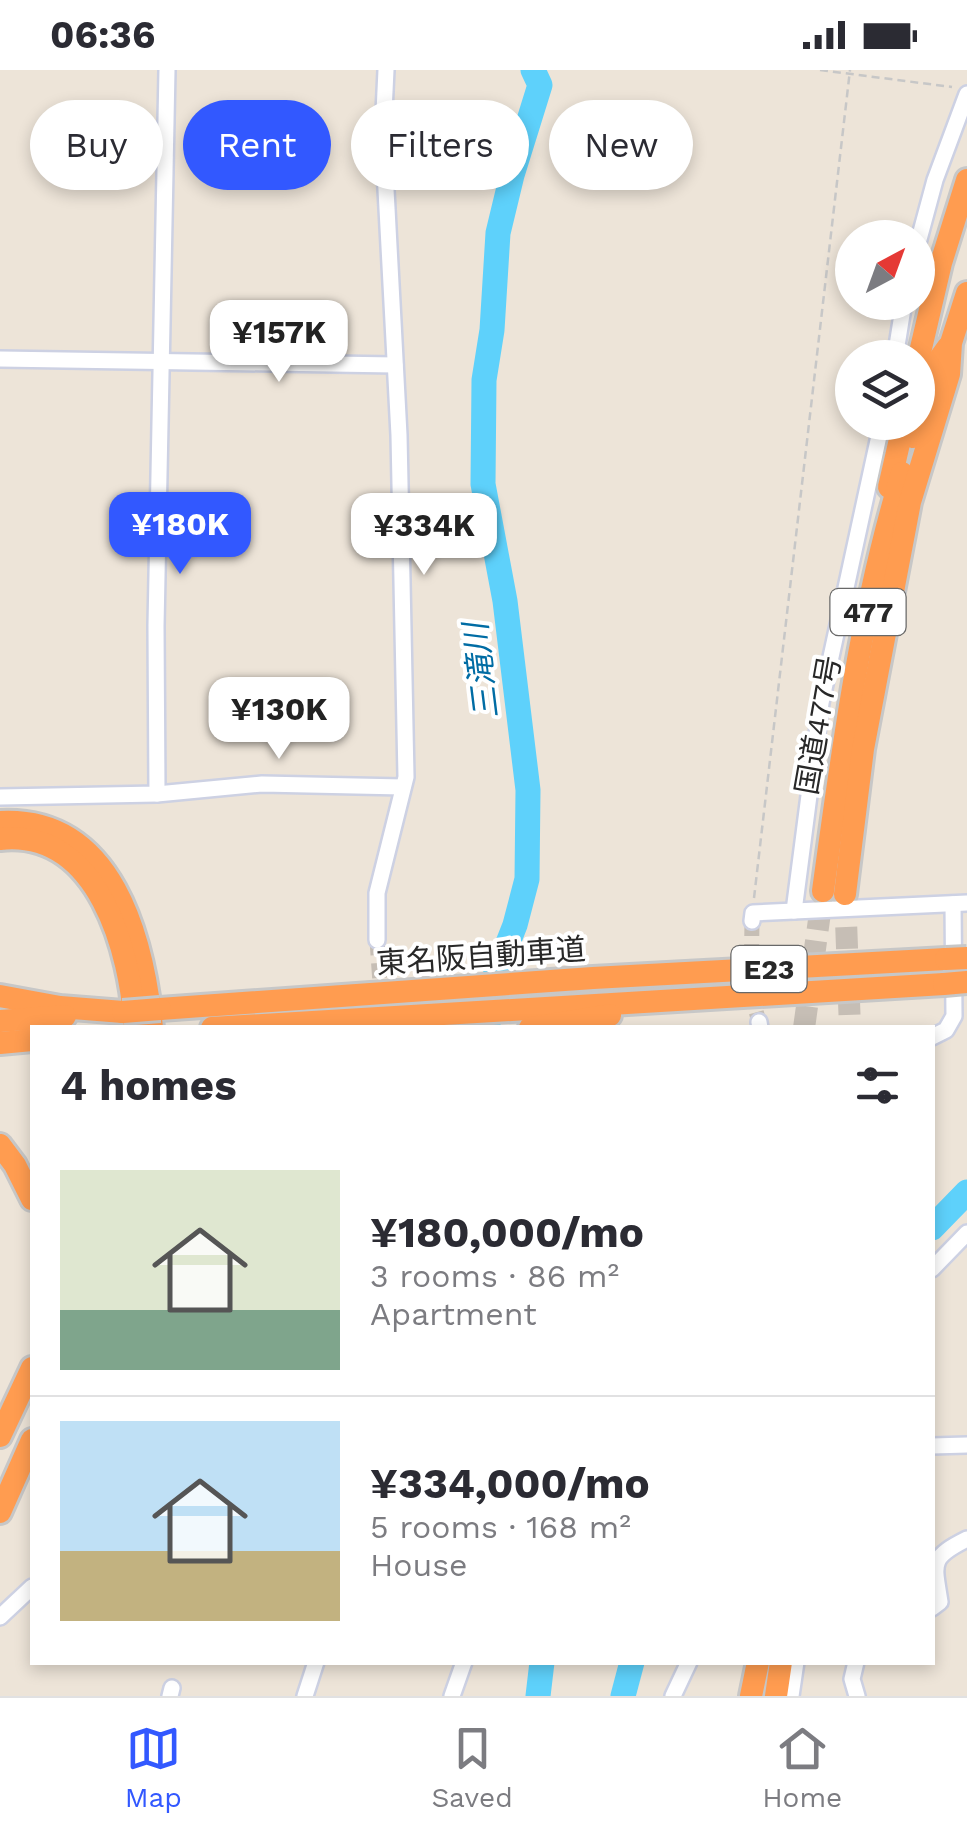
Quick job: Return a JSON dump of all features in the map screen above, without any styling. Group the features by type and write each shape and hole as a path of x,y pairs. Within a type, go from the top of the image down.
{"highway":[{"path":"923,340 967,180"},
{"name":"国道477号","path":"959,350 935,365 876,569 842,750 834,893 910,502 959,350 967,292"},
{"name":"477","path":"876,569 876,541 900,440"},
{"path":"0,822 30,823 51,830 69,839 102,868 133,927 156,1018"},
{"path":"0,839 44,845 60,853 91,882 113,919 121,944 129,1020 0,996"},
{"name":"東名阪自動車道","path":"0,1021 129,1020 464,986 956,959"},
{"name":"東名阪自動車道","path":"255,1025 468,1010 592,1010 712,997 956,983"},
{"path":"540,1025 592,1010"},
{"path":"0,1042 30,1040"},
{"path":"0,1145 30,1195"},
{"path":"13,1406 30,1352"},
{"path":"0,1436 30,1372"},
{"path":"0,1512 30,1444"},
{"path":"752,1696 757,1665"},
{"path":"776,1696 781,1665"}],"street":[{"path":"157,794 156,626 167,70"},
{"path":"377,940 377,893 406,777 395,365 383,133 386,70"},
{"path":"924,220 967,91"},
{"path":"0,359 395,365"},
{"path":"794,911 821,703 878,440"},
{"path":"0,797 157,794 262,784 403,787"},
{"path":"753,917 794,911 960,904 954,1016 946,1030 935,1036"},
{"path":"935,1263 961,1247 967,1234"},
{"path":"935,1446 967,1445"},
{"path":"935,1563 946,1549 967,1539"},
{"path":"935,1570 940,1602 935,1606"},
{"path":"0,1617 30,1589"},
{"path":"305,1696 315,1665"},
{"path":"452,1696 463,1665"},
{"path":"673,1696 688,1665"},
{"path":"791,1696 796,1665"},
{"path":"855,1665 852,1679 857,1696"}],"path":[{"path":"820,70 967,91"},
{"path":"753,917 850,72"}],"waterway":[{"name":"三滝川","path":"488,1025 489,991 515,925 527,879 528,790 505,601 483,484 484,380 492,330 498,233 540,85 533,70"},
{"path":"935,1225 967,1192"},
{"name":"三滝川","path":"538,1696 542,1665"},
{"path":"623,1696 631,1665"}],"tunnel":[{"path":"804,1025 823,891"},
{"path":"845,894 850,1025"},
{"path":"752,921 751,993 759,1022"},
{"path":"377,940 383,1025"}]}
